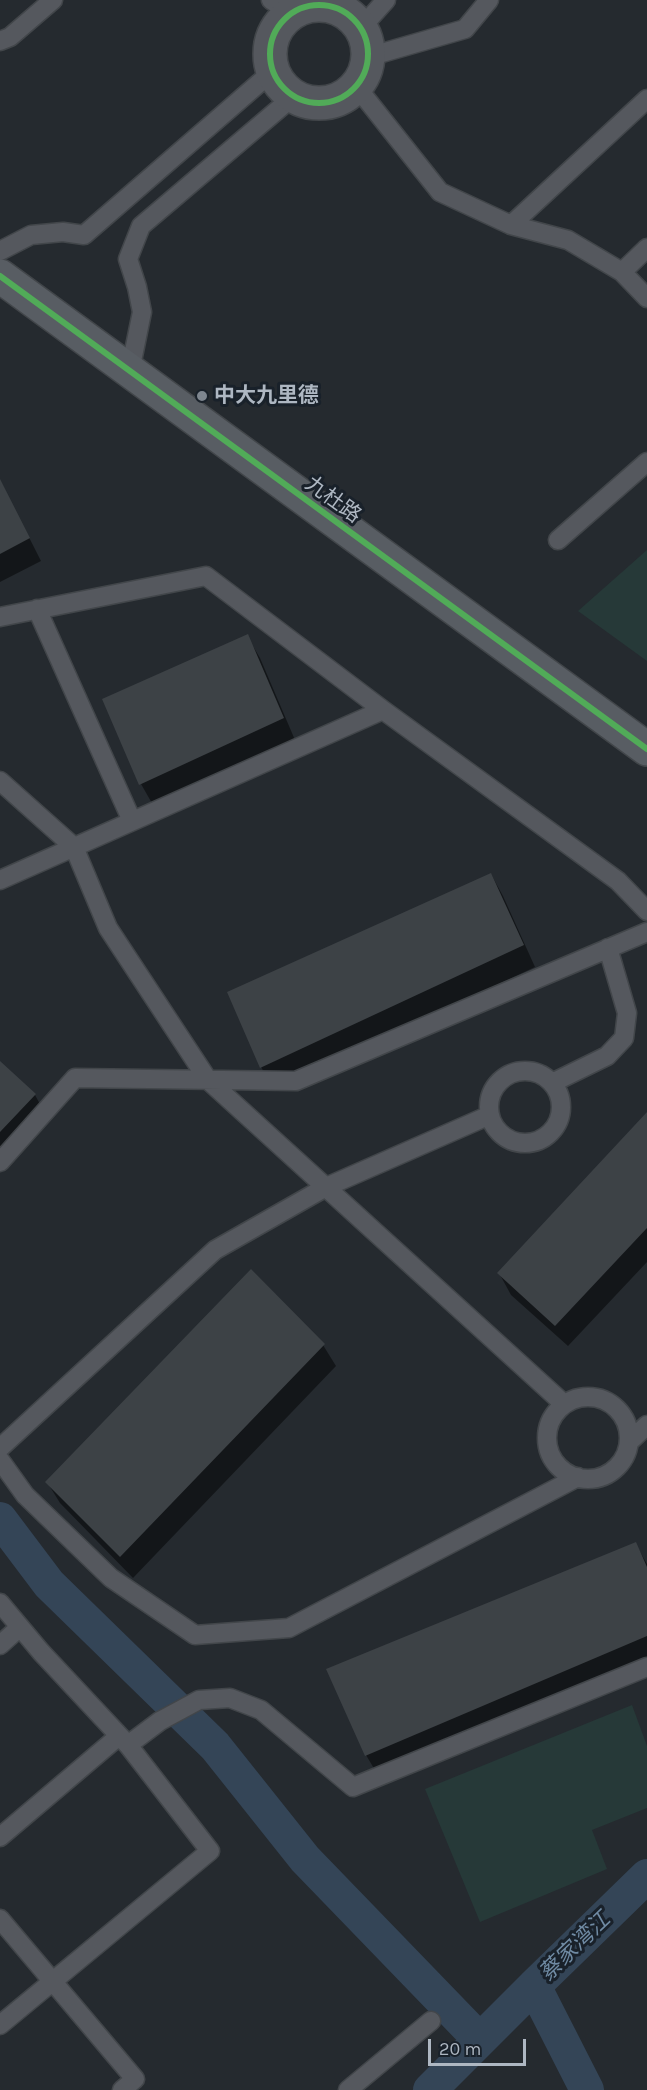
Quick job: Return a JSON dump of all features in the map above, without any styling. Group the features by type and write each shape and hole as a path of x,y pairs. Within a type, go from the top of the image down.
{"street":[{"path":"281,6 329,6 350,16 362,57 343,97 327,102 310,102 294,96 281,85 273,71 270,54 273,37 280,24 281,6"},
{"name":"九杜路","path":"0,276 647,749"}],"lane":[{"path":"0,41 10,37 53,0"},
{"path":"362,57 386,0"},
{"path":"362,57 465,28 489,0"},
{"path":"362,57 440,192 511,225 568,240 622,272 647,298"},
{"path":"0,251 31,235 63,232 84,236 273,71"},
{"path":"130,371 142,312 137,286 128,259 141,226 294,96"},
{"path":"511,225 647,99"},
{"path":"622,272 647,248"},
{"path":"558,540 647,462"},
{"path":"0,617 206,576 383,710 618,881 647,911"},
{"path":"37,609 132,822"},
{"path":"0,880 383,710"},
{"path":"0,781 74,847 108,928 208,1080 564,1404"},
{"path":"0,1162 75,1078 296,1080 647,932"},
{"path":"552,1083 608,1056 624,1038 627,1013 608,948"},
{"path":"532,1072 552,1083 561,1105 560,1117 546,1136 524,1143 512,1141 494,1126 489,1103 492,1092 508,1075 532,1072"},
{"path":"0,1448 215,1250 326,1187 490,1115"},
{"path":"590,1397 608,1402 623,1416 628,1428 628,1442 625,1455 617,1467 605,1475 592,1479 565,1472 549,1452 546,1438 548,1425 564,1404 576,1398 590,1397"},
{"path":"628,1442 647,1425"},
{"path":"0,1460 25,1495 111,1578 195,1635 289,1628 578,1477"},
{"path":"0,1603 41,1652 123,1741 210,1851 0,2025"},
{"path":"0,1645 20,1627"},
{"path":"0,1837 123,1741 200,1700 230,1698 261,1710 353,1787 647,1667"},
{"path":"0,1919 135,2079 122,2090"},
{"path":"348,2090 431,2021"}],"green space":[{"path":"647,550 647,661 578,611"},
{"path":"632,1705 647,1746 647,1808 592,1830 607,1869 480,1922 425,1789"}],"building":[{"path":"0,479 30,538 0,554"},
{"path":"248,634 284,718 139,785 102,699"},
{"path":"491,873 524,945 260,1068 227,992"},
{"path":"0,1061 36,1094 0,1132"},
{"path":"647,1112 647,1228 555,1326 497,1273"},
{"path":"251,1269 325,1344 120,1557 45,1482"},
{"path":"636,1542 647,1567 647,1636 365,1756 326,1669"}],"waterway":[{"path":"0,1519 49,1584 215,1746 305,1859 480,2040"},
{"name":"蔡家湾江","path":"587,2090 534,1986 647,1876"},
{"path":"430,2090 534,1986"}],"cycle path":[{"path":"319,5 338,9 354,19 364,35 368,54 364,73 354,89 338,99 319,103 300,99 284,89 274,73 270,54 274,35 284,19 300,9 319,5"},
{"path":"0,276 647,749"}],"place":[{"name":"中大九里德","path":"202,396"}]}
